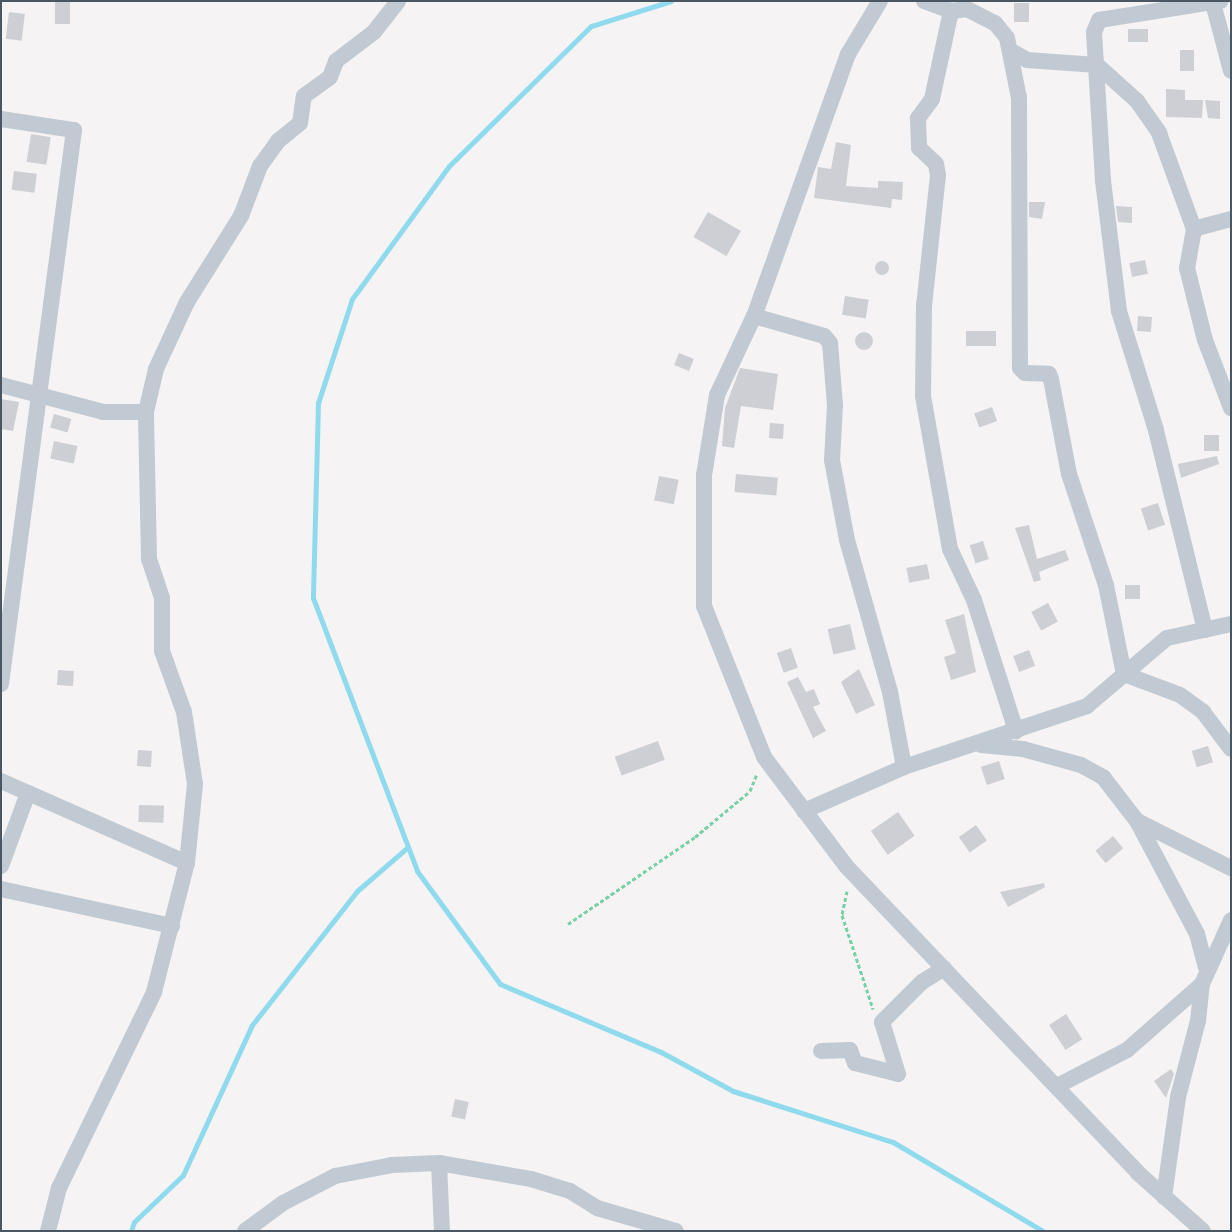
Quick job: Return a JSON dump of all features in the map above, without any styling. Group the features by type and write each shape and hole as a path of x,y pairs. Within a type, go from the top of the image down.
{"street":[{"path":"48,1231 59,1188 142,1022 172,926 187,863 195,784 184,712 162,651 162,598 149,559 146,412 170,335 241,216 260,166 300,123 304,96 330,77 336,61 374,32 398,1"},
{"path":"880,1 848,54 754,316 722,381 711,423 704,475 704,606 764,757 851,871 1164,1197 1203,1231"},
{"path":"924,1 951,11 967,9 996,23 1011,51 1019,98 1020,368 1021,372 1048,374 1051,378 1069,474 1106,585 1124,674"},
{"path":"1205,630 1156,430 1119,312 1103,180 1094,32 1099,20 1217,2 1231,70"},
{"path":"951,11 932,98 918,118 919,148 936,164 938,175 924,305 923,396 950,549 974,600 1016,731"},
{"path":"1011,51 1027,60 1097,65 1148,114 1177,174 1194,229 1187,268 1205,340 1231,408"},
{"path":"1,119 74,130 36,393 1,684"},
{"path":"1194,229 1231,219"},
{"path":"754,316 824,336 830,343 835,404 832,460 847,540 890,692 904,767"},
{"path":"1,385 103,412 146,412"},
{"path":"804,811 904,767 1087,706 1167,638 1231,624"},
{"path":"1124,674 1180,695 1203,712 1231,749"},
{"path":"975,744 1023,748 1094,771 1137,821 1197,934 1206,967"},
{"path":"1,781 187,863"},
{"path":"1,866 28,793"},
{"path":"1137,821 1231,868"},
{"path":"1,889 172,926"},
{"path":"1164,1197 1178,1098 1198,1021 1206,967 1231,920"},
{"path":"821,1051 850,1050 855,1063 898,1074 882,1022 922,982 944,968"},
{"path":"1057,1086 1127,1050 1202,984"},
{"path":"439,1162 442,1231"},
{"path":"245,1231 283,1203 335,1176 392,1165 439,1162 531,1179 570,1191 597,1208 676,1231"}],"path":[{"path":"568,924 695,837 750,791 764,757"},
{"path":"851,871 842,915 866,999 882,1022"}],"building":[{"path":"55,1 70,1 70,24 55,24"},
{"path":"1014,3 1029,3 1029,22 1014,22"},
{"path":"9,12 25,14 22,41 6,39"},
{"path":"1128,29 1148,29 1148,42 1128,42"},
{"path":"1180,50 1194,50 1194,71 1180,71"},
{"path":"1166,89 1185,90 1185,100 1203,100 1202,118 1166,117"},
{"path":"1205,100 1220,101 1220,119 1208,118"},
{"path":"31,134 51,137 46,165 27,162"},
{"path":"836,142 851,145 846,186 878,188 878,181 903,182 902,200 892,199 891,208 814,198 818,167 831,169"},
{"path":"14,171 37,174 35,193 12,190"},
{"path":"1029,202 1045,202 1042,219 1029,217"},
{"path":"1116,206 1132,207 1132,223 1118,222"},
{"path":"708,212 741,231 726,256 694,237"},
{"path":"1145,260 1148,274 1132,277 1129,263"},
{"path":"879,261 885,261 889,268 885,275 879,275 875,271 875,265"},
{"path":"845,296 869,300 866,319 842,315"},
{"path":"1138,316 1152,317 1151,332 1137,331"},
{"path":"966,331 996,331 996,346 966,346"},
{"path":"864,332 870,335 873,341 870,347 864,350 858,347 855,341 858,335"},
{"path":"679,353 694,359 689,371 674,365"},
{"path":"740,368 778,374 773,410 741,406 734,448 722,446 725,408"},
{"path":"1,399 19,402 13,431 1,429"},
{"path":"992,407 997,421 979,428 974,413"},
{"path":"54,414 71,419 67,432 50,427"},
{"path":"770,423 784,424 783,439 769,438"},
{"path":"1204,435 1219,435 1219,451 1204,451"},
{"path":"54,441 77,446 74,464 50,459"},
{"path":"1217,456 1219,464 1181,478 1178,464"},
{"path":"736,474 778,478 776,496 734,492"},
{"path":"659,476 679,480 674,504 654,501"},
{"path":"1158,503 1165,525 1148,530 1141,509"},
{"path":"1029,525 1037,559 1065,550 1069,560 1039,572 1041,580 1034,582 1015,528"},
{"path":"983,541 989,559 976,563 970,545"},
{"path":"927,564 930,579 909,583 906,568"},
{"path":"1125,585 1140,585 1140,599 1125,599"},
{"path":"1048,603 1058,622 1041,630 1031,612"},
{"path":"964,614 976,672 951,680 944,657 956,653 945,620"},
{"path":"850,624 856,649 833,655 828,629"},
{"path":"791,648 798,668 784,673 777,653"},
{"path":"1029,650 1035,666 1019,672 1013,656"},
{"path":"859,669 875,705 856,714 841,682"},
{"path":"58,670 74,671 73,686 57,685"},
{"path":"798,677 806,692 814,689 820,704 813,707 826,731 813,738 787,682"},
{"path":"658,741 665,760 622,776 615,757"},
{"path":"1208,746 1213,762 1197,767 1192,751"},
{"path":"138,750 152,751 151,767 137,766"},
{"path":"999,761 1005,779 987,785 981,767"},
{"path":"139,805 164,806 163,823 138,822"},
{"path":"898,812 915,836 888,855 871,831"},
{"path":"976,825 987,841 970,853 959,837"},
{"path":"1113,836 1123,848 1106,863 1095,851"},
{"path":"1044,883 1045,887 1008,907 1000,892"},
{"path":"1066,1014 1082,1039 1066,1050 1049,1025"},
{"path":"1171,1069 1174,1074 1166,1098 1154,1081"},
{"path":"455,1099 469,1102 465,1120 451,1117"}],"waterway":[{"path":"671,1 591,26 449,166 352,299 318,403 313,598 417,871 500,984 661,1052 733,1091 893,1142 1043,1231"},
{"path":"131,1231 134,1222 183,1175 252,1025 357,891 408,847"}]}
